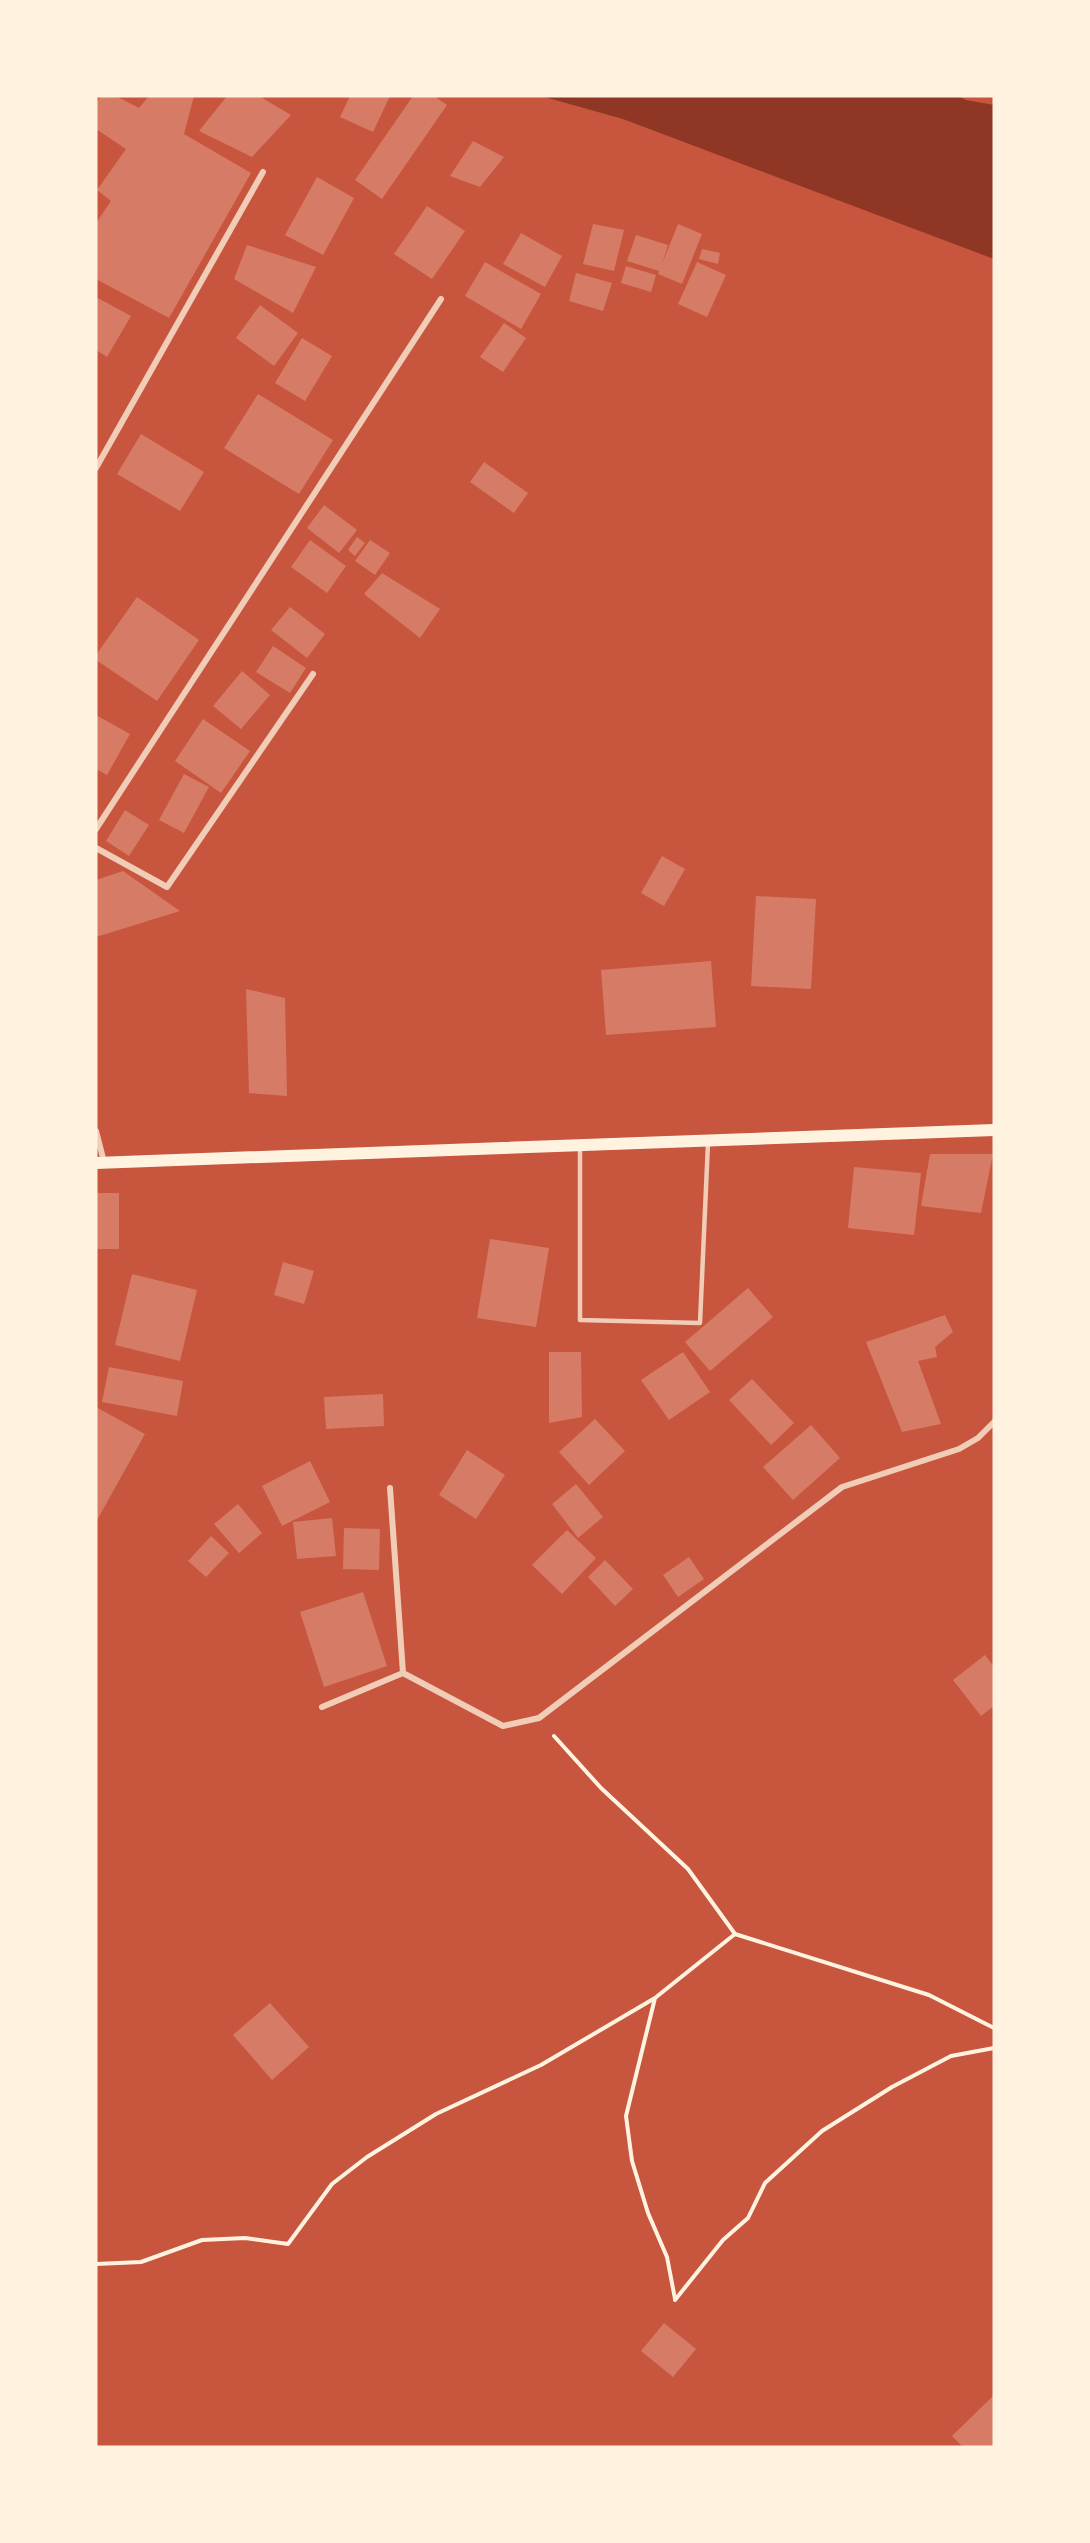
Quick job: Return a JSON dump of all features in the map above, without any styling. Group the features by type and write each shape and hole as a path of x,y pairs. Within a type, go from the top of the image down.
{"main road":[{"path":"100,1163 994,1130"}],"street":[{"path":"96,468 263,172"},
{"path":"96,829 441,300"},
{"path":"96,848 167,887 313,674"},
{"path":"96,1131 100,1163"},
{"path":"403,1673 503,1726 539,1718 842,1487 959,1449 978,1438 994,1422"},
{"path":"390,1488 403,1673"},
{"path":"322,1707 403,1673"}],"lane":[{"path":"580,1145 580,1320 700,1323 708,1140"}],"path":[{"path":"539,1718 601,1788 688,1869 735,1934 928,1995 994,2028"},
{"path":"96,2264 141,2262 202,2240 245,2238 288,2244 332,2184 367,2157 436,2114 541,2065 655,1998 735,1934"},
{"path":"655,1998 626,2116 632,2161 648,2213 667,2257 675,2300 723,2240 748,2218 765,2183 822,2131 892,2087 951,2056 994,2048"}],"shaded area":[{"path":"541,96 958,96 966,100 994,105 994,259 623,119"}],"building":[{"path":"101,96 116,96 139,108 149,96 194,96 184,134 251,173 169,318 96,279 96,223 111,201 97,190 126,149 96,129 96,102"},
{"path":"227,96 259,96 291,115 252,157 199,131"},
{"path":"350,96 390,96 373,132 340,117"},
{"path":"413,96 434,96 447,105 382,199 355,180"},
{"path":"473,141 504,157 480,187 450,176"},
{"path":"317,177 354,198 323,255 285,235"},
{"path":"427,206 465,231 432,279 394,254"},
{"path":"593,224 624,230 614,271 583,264"},
{"path":"678,224 702,234 682,284 658,274 659,271 627,261 636,235 668,245 662,264"},
{"path":"521,233 562,256 545,287 503,264"},
{"path":"247,245 316,267 293,313 234,279"},
{"path":"702,249 720,253 718,264 699,259"},
{"path":"485,262 541,294 521,329 465,296"},
{"path":"697,262 726,275 707,317 678,304"},
{"path":"626,266 656,275 651,292 621,283"},
{"path":"576,273 612,283 603,311 569,301"},
{"path":"96,297 131,316 107,357 96,350"},
{"path":"260,305 298,333 274,366 236,338"},
{"path":"504,323 526,338 503,372 480,357"},
{"path":"302,338 332,356 305,401 275,383"},
{"path":"258,394 333,440 299,494 224,448"},
{"path":"141,434 204,472 180,511 117,474"},
{"path":"484,462 528,493 514,513 470,482"},
{"path":"324,505 357,530 339,553 307,528"},
{"path":"357,537 365,543 355,556 348,550"},
{"path":"310,540 346,566 327,593 291,567"},
{"path":"370,540 390,553 375,575 355,561"},
{"path":"382,573 440,609 420,638 364,594"},
{"path":"137,597 199,640 157,701 96,660 96,655"},
{"path":"290,607 325,634 307,658 271,630"},
{"path":"273,646 306,668 290,693 256,672"},
{"path":"242,671 270,695 241,729 213,706"},
{"path":"96,715 130,734 107,775 96,769"},
{"path":"203,719 250,751 221,793 175,761"},
{"path":"184,774 209,787 184,833 159,820"},
{"path":"125,810 149,825 129,856 106,841"},
{"path":"662,856 685,869 664,906 641,893"},
{"path":"123,871 180,911 96,937 96,880"},
{"path":"756,896 816,899 811,989 751,986"},
{"path":"711,961 716,1027 606,1035 601,970"},
{"path":"246,989 285,998 287,1096 249,1093"},
{"path":"930,1154 993,1154 981,1213 921,1206"},
{"path":"854,1167 921,1173 914,1235 848,1228"},
{"path":"96,1193 119,1193 119,1249 96,1249"},
{"path":"490,1239 549,1248 536,1327 477,1318"},
{"path":"283,1262 314,1271 304,1304 274,1295"},
{"path":"132,1274 197,1290 180,1361 115,1345"},
{"path":"748,1288 773,1317 710,1371 685,1342"},
{"path":"945,1315 953,1332 935,1347 937,1357 918,1361 941,1424 902,1432 866,1342"},
{"path":"549,1352 581,1352 582,1417 549,1423"},
{"path":"683,1352 710,1392 669,1420 641,1380"},
{"path":"109,1367 183,1381 177,1416 102,1402"},
{"path":"752,1379 794,1423 771,1445 729,1400"},
{"path":"383,1394 384,1426 326,1429 324,1397"},
{"path":"96,1407 145,1434 96,1522"},
{"path":"595,1419 625,1451 589,1485 559,1452"},
{"path":"811,1425 840,1458 793,1500 763,1467"},
{"path":"467,1450 505,1475 476,1519 439,1495"},
{"path":"310,1461 330,1502 282,1526 262,1486"},
{"path":"576,1484 603,1517 578,1538 552,1504"},
{"path":"238,1504 262,1533 239,1553 214,1524"},
{"path":"332,1518 336,1556 297,1559 293,1522"},
{"path":"344,1528 380,1529 379,1570 343,1569"},
{"path":"567,1530 596,1558 562,1594 532,1565"},
{"path":"211,1536 229,1553 206,1577 188,1561"},
{"path":"689,1557 704,1579 678,1597 663,1575"},
{"path":"605,1560 633,1589 615,1606 588,1577"},
{"path":"363,1592 387,1666 324,1687 300,1612"},
{"path":"985,1655 994,1667 994,1706 981,1716 953,1680"},
{"path":"270,2003 309,2047 272,2080 233,2035"},
{"path":"664,2323 696,2349 673,2377 641,2351"},
{"path":"994,2395 994,2447 963,2447 952,2436"}]}
